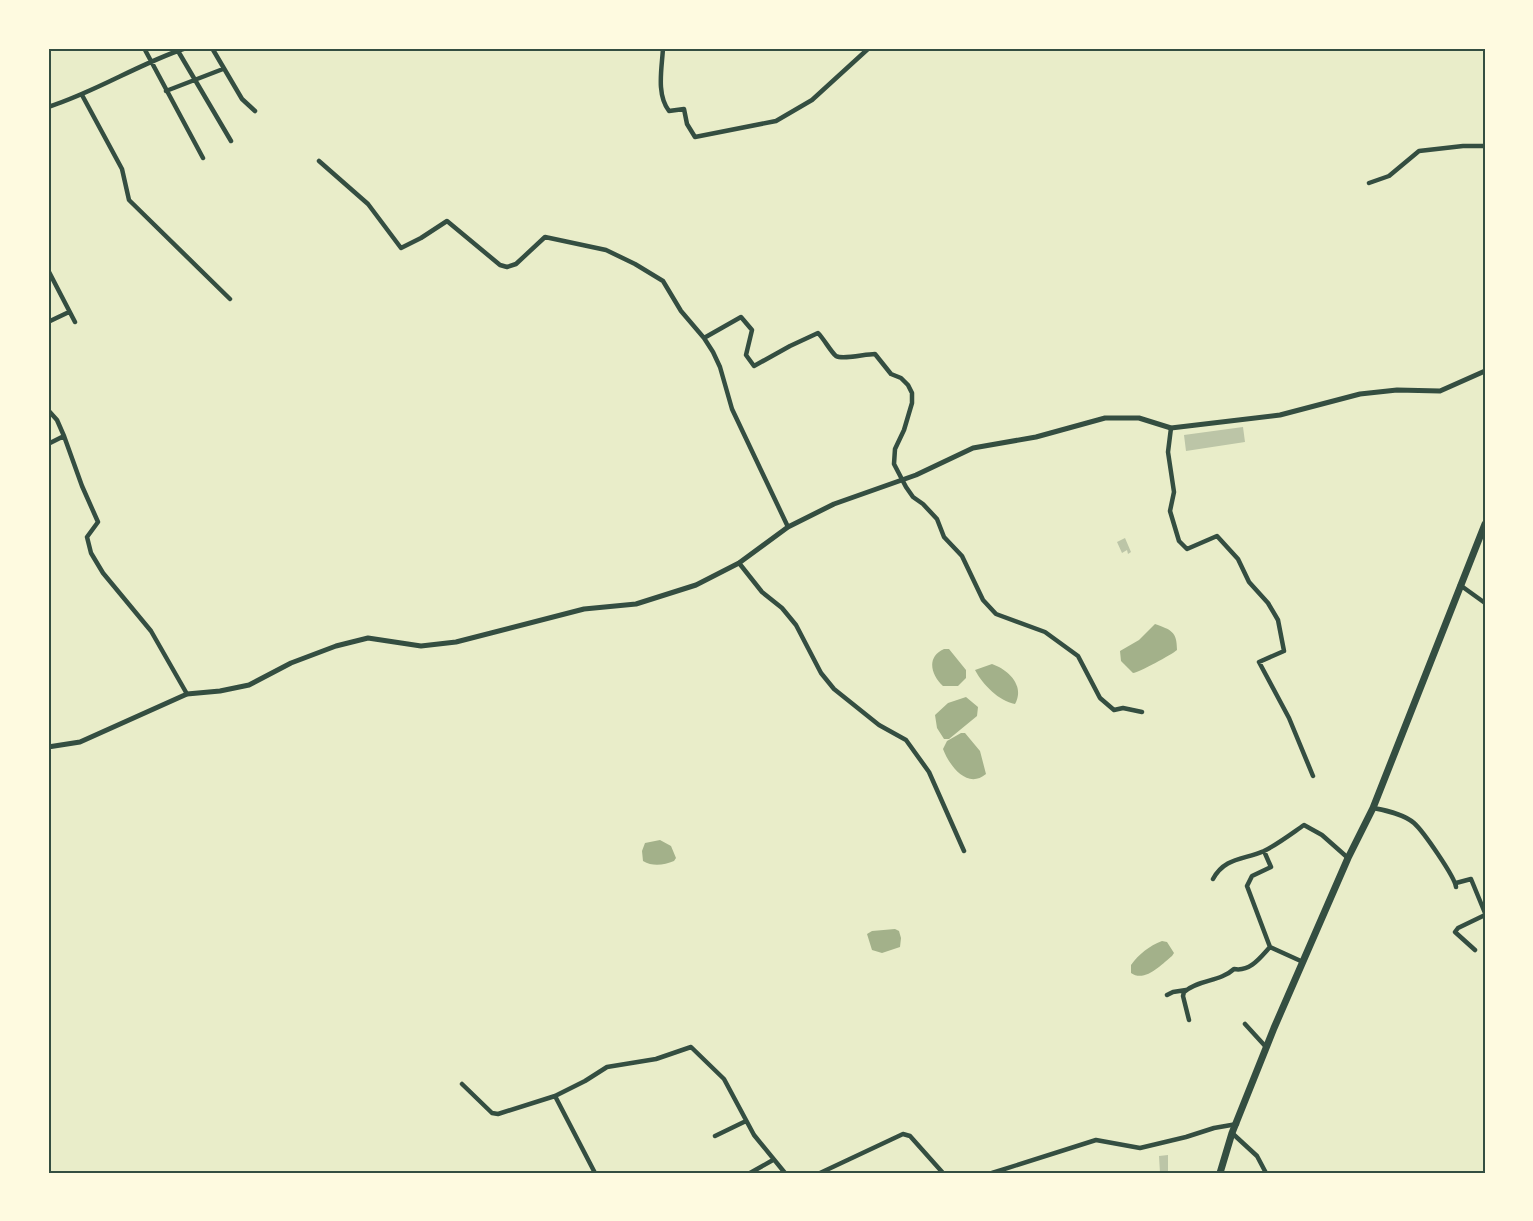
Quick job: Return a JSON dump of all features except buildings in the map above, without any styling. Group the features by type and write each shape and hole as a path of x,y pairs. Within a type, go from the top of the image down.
{"main road":[{"path":"1220,1173 1232,1133 1266,1047 1348,858 1373,808 1485,524"}],"street":[{"path":"144,48 203,159"},
{"path":"48,107 82,95 151,61 186,48"},
{"path":"212,48 242,99 255,111"},
{"path":"663,48 661,94 664,104 669,111 684,109 687,124 695,137 777,121 812,100 869,48"},
{"path":"178,51 231,141"},
{"path":"166,91 223,69"},
{"path":"82,95 122,169 129,200 230,299"},
{"path":"1369,183 1389,176 1419,151 1485,146"},
{"path":"319,161 368,204 401,248 447,221 500,265 507,267 516,264 545,237 606,250 663,281 681,311 704,338 720,367 732,409 788,527"},
{"path":"48,270 75,322"},
{"path":"48,322 69,312"},
{"path":"704,338 741,317 753,330 746,355 754,366 790,345 818,333 835,355 842,357 874,354 891,374 901,378 908,385 912,393 912,403 904,430 894,449 894,464 913,497 937,519 944,537 962,556 983,600 996,614 1046,632 1078,656 1100,698 1114,710 1123,708 1142,712"},
{"path":"48,747 80,742 187,694 249,685 291,663 336,646 368,638 434,646 584,609 636,604 696,585 739,563 788,527 834,504 916,475 973,448 1036,437 1105,418 1139,418 1171,428 1280,415 1360,394 1397,390 1440,391 1485,371"},
{"path":"48,410 57,420 98,522 87,537 91,554 103,573 150,631 187,694"},
{"path":"1171,428 1168,452 1174,492 1170,511 1179,541 1187,549 1217,536 1238,559 1250,582 1268,603 1278,620 1284,651 1259,662 1289,718 1313,776"},
{"path":"48,444 64,436"},
{"path":"739,563 762,591 782,608 796,625 821,673 834,689 879,725 906,740 929,772 964,851"},
{"path":"1460,585 1485,603"},
{"path":"1373,808 1413,822 1456,885 1471,879 1485,914 1458,928 1455,932 1475,950"},
{"path":"1213,879 1219,868 1239,858 1264,851 1304,825 1322,835 1348,858"},
{"path":"1264,851 1271,867 1252,876 1247,885 1270,947 1303,962"},
{"path":"1167,995 1230,973 1234,969 1241,970 1251,966 1270,947"},
{"path":"1188,989 1183,996 1189,1020"},
{"path":"1245,1024 1266,1047"},
{"path":"462,1084 495,1115 555,1096 607,1067 656,1059 691,1047 724,1079 746,1121 773,1160 785,1173"},
{"path":"555,1096 595,1173"},
{"path":"716,1136 746,1121"},
{"path":"992,1173 1096,1140 1140,1148 1237,1124"},
{"path":"1232,1133 1257,1156 1266,1173"},
{"path":"820,1173 903,1134 910,1136 943,1173"},
{"path":"750,1173 773,1160"}],"shaded area":[{"path":"1155,624 1172,632 1176,639 1177,650 1133,673 1121,661 1120,651 1139,640"},
{"path":"949,649 966,670 966,678 958,686 943,686 933,672 933,661 938,652"},
{"path":"992,664 1004,670 1017,685 1018,697 1015,704 1003,700 992,691 975,670"},
{"path":"966,697 978,707 977,716 949,739 944,739 937,728 935,715 948,703"},
{"path":"965,733 980,751 986,774 979,778 972,779 960,774 943,749 947,741"},
{"path":"660,840 671,846 676,858 674,861 658,865 643,861 642,851 645,843"},
{"path":"895,929 899,931 901,938 900,947 882,953 872,950 867,934 872,931"},
{"path":"1162,941 1167,942 1174,953 1172,956 1147,974 1142,976 1131,973 1131,965 1137,957"}]}
